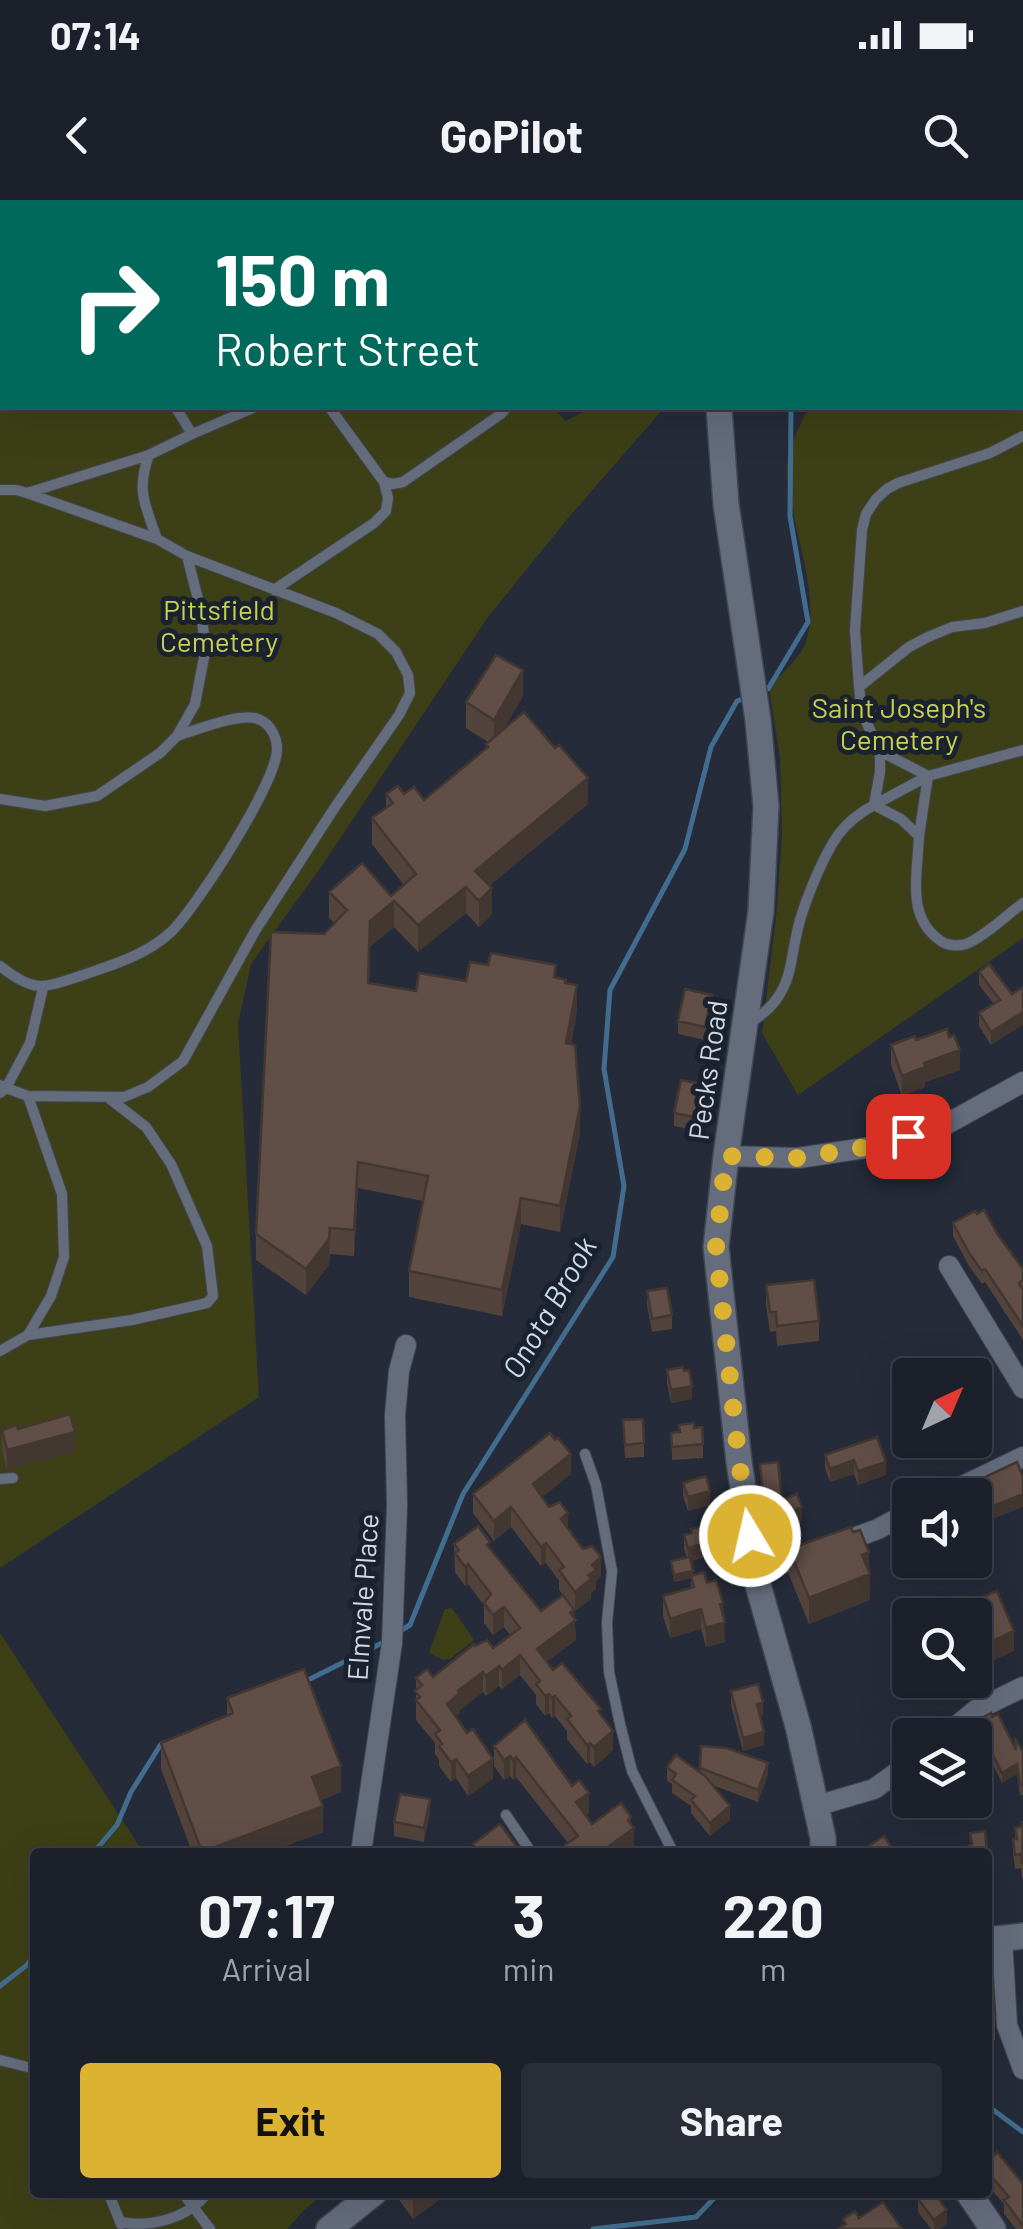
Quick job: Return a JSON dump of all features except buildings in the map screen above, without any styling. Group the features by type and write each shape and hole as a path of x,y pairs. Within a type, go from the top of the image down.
{"street":[{"name":"Pecks Road","path":"719,410 726,504 756,704 766,806 762,912 716,1247 739,1462 756,1572 798,1726 823,1848"},
{"path":"726,1156 798,1158 872,1146 945,1126 1023,1082"},
{"path":"949,1266 1023,1388"},
{"name":"Elmvale Place","path":"362,1848 393,1635 395,1416 406,1345"},
{"path":"979,1478 1023,1457"},
{"path":"756,1572 892,1521"},
{"path":"966,1718 1023,1687"},
{"path":"816,1806 874,1789 892,1776"},
{"path":"1004,1938 1007,2025 1023,2069"},
{"path":"329,2229 368,2198"},
{"path":"971,2198 988,2228"}],"lane":[{"path":"177,410 192,434"},
{"path":"27,493 150,455 248,410"},
{"path":"274,590 386,511 384,482 331,410"},
{"path":"384,482 404,482 504,410"},
{"path":"874,805 880,751 862,712 855,630 866,514 876,499 898,483 990,452 1023,436"},
{"path":"150,455 142,475 141,493 156,539"},
{"path":"0,490 27,493 156,539 188,556 336,613 378,634 396,652 408,675 410,694 255,931 183,1061 148,1087 124,1097 28,1096 2,1089 30,1043 43,988"},
{"path":"0,799 45,806 98,796 160,753 177,736 195,704 206,647 188,556"},
{"path":"860,687 928,637 952,627 985,623 1023,611"},
{"path":"0,966 18,980 43,988 143,954 186,917 272,775 277,751 270,726 259,719 236,720 177,736"},
{"path":"745,1028 777,998 790,972 802,912 840,833 863,811 928,776 1023,750"},
{"path":"880,751 928,776"},
{"path":"928,776 918,836 915,893 923,923 944,944 965,944 1023,903"},
{"path":"874,805 901,820 918,836"},
{"path":"28,1096 62,1194 64,1256 51,1296 28,1335"},
{"path":"0,1351 28,1335 132,1320 207,1303 214,1296 207,1246 172,1164 146,1127 109,1098"},
{"path":"586,1454 596,1485 612,1571 608,1655 620,1724 632,1771 671,1848"},
{"path":"0,1479 13,1478"},
{"path":"506,1815 528,1848"},
{"path":"0,2060 30,2069"},
{"path":"110,2198 122,2226 182,2214 202,2198"},
{"path":"186,2198 210,2229"}],"green space":[{"name":"Pittsfield Cemetery","path":"0,410 557,410 565,421 588,410 662,410 488,617 321,867 251,964 238,1024 259,1397 0,1568"},
{"name":"Saint Joseph's Cemetery","path":"807,410 1023,410 1023,938 798,1095 762,1033 782,834 780,758 769,687 801,652 810,611 809,587 788,488 792,444"},
{"path":"452,1608 474,1640 443,1660 429,1653 445,1609"},
{"path":"0,1633 140,1848 30,1848 30,2198 319,2198 287,2229 0,2229"}],"waterway":[{"name":"Onota Brook","path":"761,692 768,689 808,622 790,516 791,410"},
{"name":"Onota Brook","path":"397,1633 410,1625 463,1494 613,1257 624,1186 604,1069 610,990 685,849 711,747 737,701 746,698"},
{"name":"Onota Brook","path":"304,1682 384,1642"},
{"name":"Onota Brook","path":"97,1848 117,1825 131,1792 166,1742"},
{"name":"Onota Brook","path":"0,1986 30,1960"},
{"path":"992,2109 1023,2132"},
{"path":"593,2229 696,2217 714,2198"}],"route":[{"path":"750,1536 716,1247 726,1156 798,1158 908,1136"}]}
